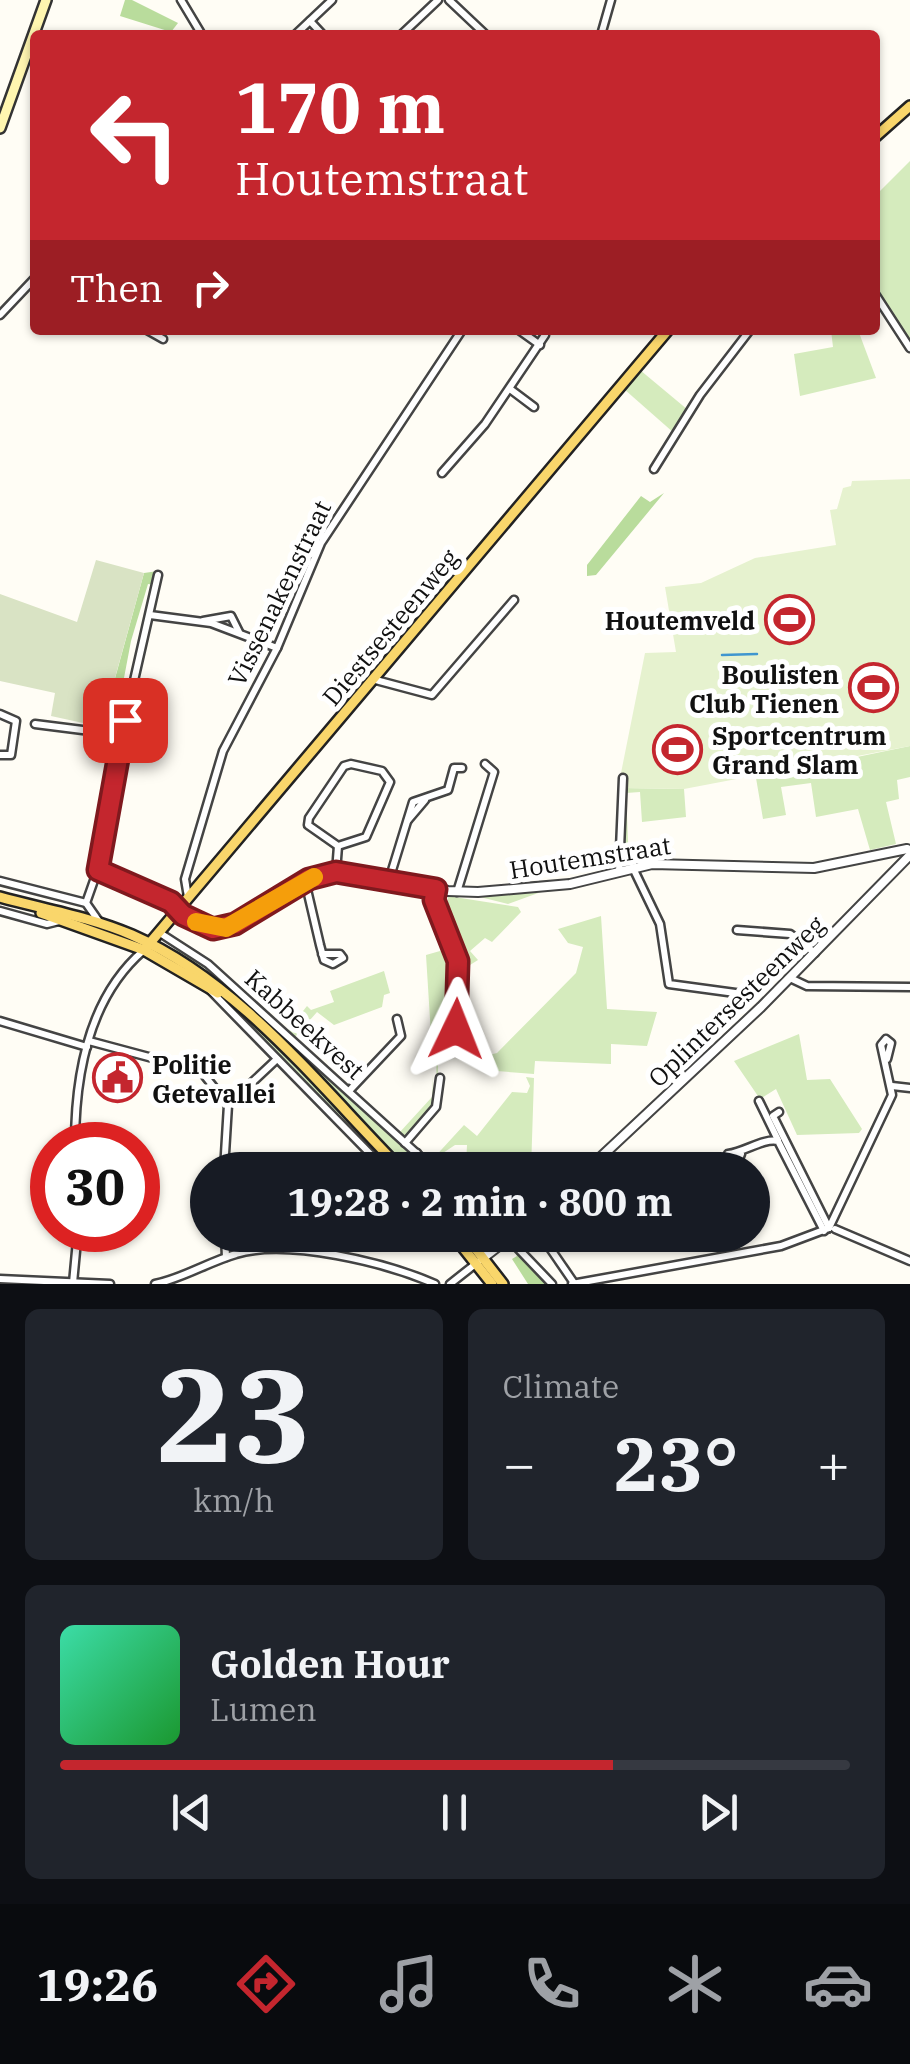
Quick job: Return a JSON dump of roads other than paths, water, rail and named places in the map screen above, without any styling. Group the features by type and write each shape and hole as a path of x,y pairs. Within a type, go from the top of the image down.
{"main road":[{"path":"35,30 46,0"},
{"path":"0,128 30,45"},
{"path":"880,133 910,106"},
{"name":"Diestsesteenweg","path":"147,947 664,335"},
{"path":"0,899 147,947"},
{"path":"0,899 100,924 147,947"},
{"name":"Kabbeekvest","path":"147,947 256,1026 382,1152"},
{"name":"Kabbeekvest","path":"147,947 199,973 238,1004 382,1152"},
{"path":"471,1252 503,1284"},
{"path":"475,1252 492,1284"}],"street":[{"path":"181,0 199,30"},
{"path":"300,30 332,0"},
{"path":"406,30 438,0"},
{"path":"449,0 481,30"},
{"path":"602,30 610,0"},
{"path":"310,21 318,30"},
{"path":"0,315 30,283"},
{"path":"880,302 910,348"},
{"path":"155,335 163,340"},
{"name":"Vissenakenstraat","path":"188,897 185,879 223,751 277,648 333,520 459,335"},
{"path":"526,335 540,345"},
{"path":"442,473 510,389 544,335"},
{"path":"654,469 706,386 746,335"},
{"path":"510,389 534,407"},
{"path":"88,904 158,575"},
{"path":"372,680 432,695 514,600"},
{"path":"150,615 201,622 277,648"},
{"path":"201,622 231,616 240,634"},
{"path":"0,714 16,721 11,755 0,755"},
{"path":"35,724 122,735"},
{"path":"457,892 494,772 486,764"},
{"path":"344,766 382,771 388,776 388,791 366,837 338,846 308,825 309,818 344,766"},
{"path":"389,880 413,802 448,790 454,768 462,768"},
{"path":"619,872 623,778"},
{"path":"336,872 338,846"},
{"name":"Houtemstraat","path":"179,909 201,924 226,928 305,881 336,872 457,892 544,888 676,862 814,868 909,852"},
{"name":"Oplintersesteenweg","path":"606,1152 790,978 909,852"},
{"path":"632,868 660,924 668,984 750,995"},
{"path":"98,870 179,909"},
{"path":"0,881 88,904 100,924"},
{"path":"305,881 322,954"},
{"path":"436,889 434,900 458,961 456,1029"},
{"path":"0,911 47,924 59,921"},
{"path":"736,930 790,934 815,953"},
{"name":"Kabbeekvest","path":"160,933 208,964 415,1152"},
{"path":"75,1122 76,1098 88,1044 102,1004 147,947"},
{"path":"800,968 815,985"},
{"path":"790,978 815,985 910,987"},
{"name":"Kabbeekvest","path":"208,988 211,996 368,1152"},
{"path":"349,1092 401,1036 397,1020"},
{"path":"0,1021 201,1072 228,1105"},
{"path":"225,1152 228,1105 276,1059"},
{"path":"552,1252 574,1284 780,1246 829,1229 889,1103 892,1086 887,1059"},
{"path":"405,1142 436,1108 440,1078"},
{"path":"892,1086 910,1088"},
{"path":"758,1101 829,1229 910,1260"},
{"path":"780,1112 772,1116 829,1229"},
{"path":"745,1152 770,1139 778,1141"},
{"path":"155,1284 226,1257 258,1250 386,1264 435,1284"},
{"path":"73,1283 76,1252"},
{"path":"226,1252 226,1257"},
{"path":"450,1284 490,1252"},
{"path":"523,1252 552,1284"},
{"path":"0,1279 110,1284"}],"waterway":[{"path":"722,655 757,654"}],"place":[{"name":"Houtemveld","path":"790,620"},
{"name":"Boulisten Club Tienen","path":"874,688"},
{"name":"Sportcentrum Grand Slam","path":"677,749"},
{"name":"Politie Getevallei","path":"117,1078"}]}
